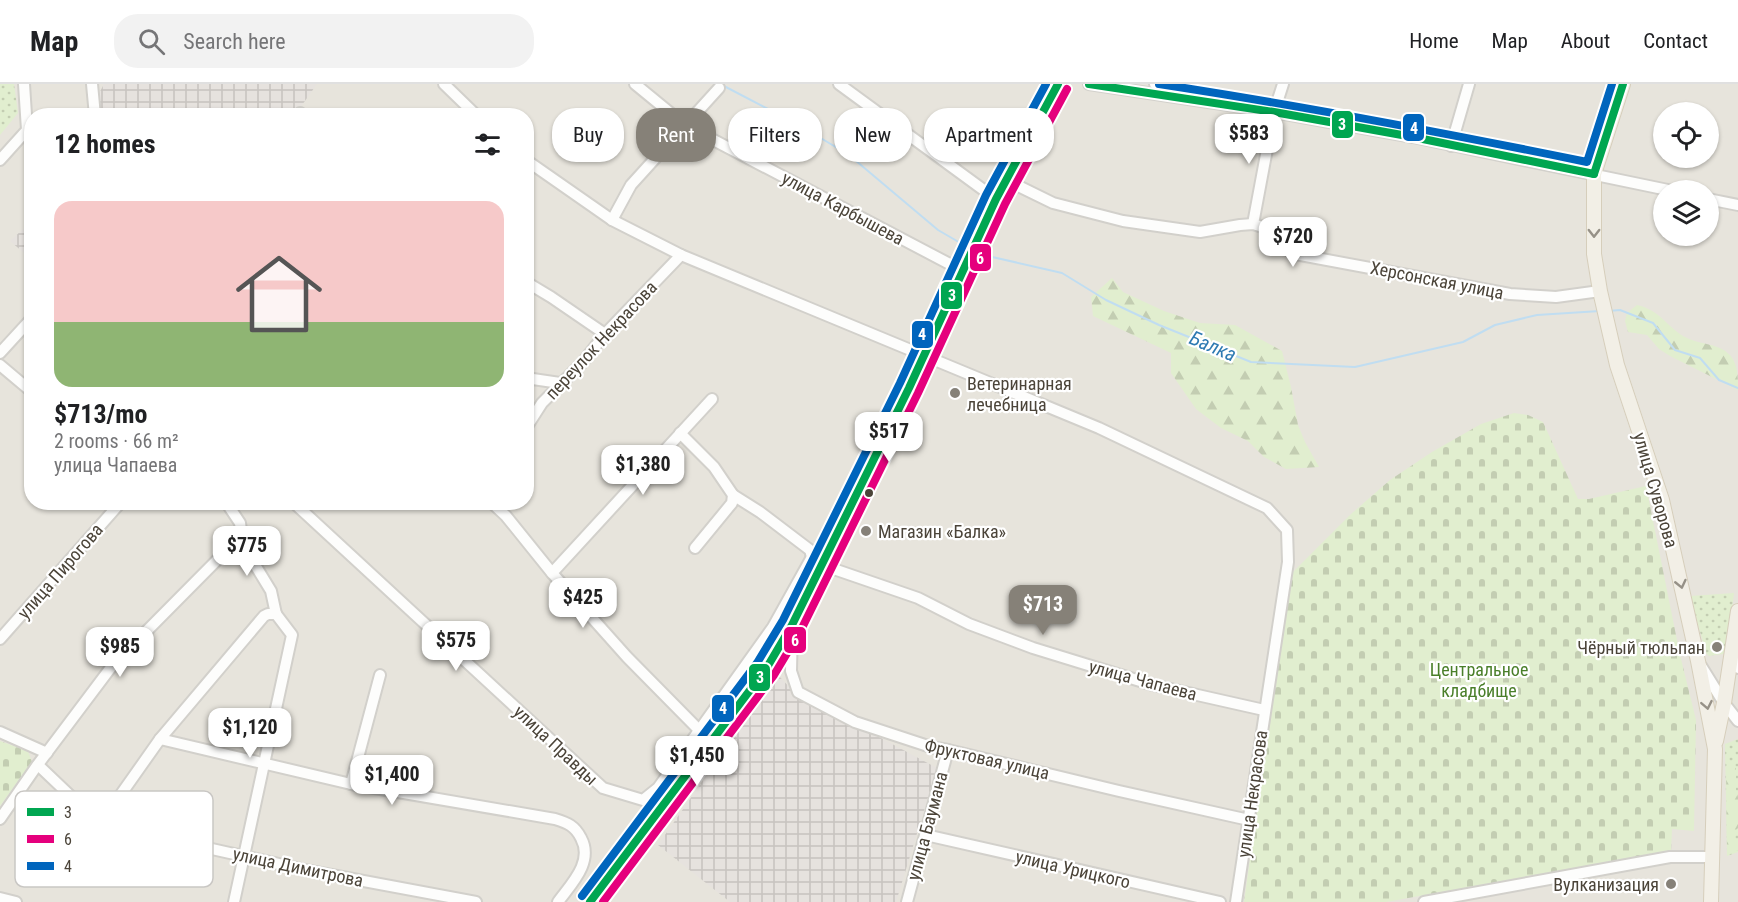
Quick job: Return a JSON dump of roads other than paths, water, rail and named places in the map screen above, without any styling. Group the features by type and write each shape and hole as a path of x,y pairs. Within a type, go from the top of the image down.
{"main road":[{"path":"590,902 766,669 792,625 817,561 909,388 996,199 1058,84"},
{"name":"улица Суворова","path":"1623,84 1594,174 1594,254 1617,365 1662,501 1715,749 1711,902"},
{"path":"1715,749 1738,611"}],"street":[{"path":"24,84 26,108"},
{"path":"92,84 94,108"},
{"path":"444,84 469,108"},
{"name":"улица Карбышева","path":"635,84 664,108"},
{"path":"839,84 996,199"},
{"path":"1089,84 1274,112 1413,137 1653,187"},
{"path":"1155,84 1169,97"},
{"path":"1006,180 1053,203 1123,221 1200,232 1252,224 1274,112 1283,84"},
{"path":"1451,146 1469,84"},
{"path":"701,108 719,88"},
{"path":"0,159 24,133"},
{"name":"улица Карбышева","path":"716,141 963,271"},
{"path":"612,220 632,185 652,162"},
{"name":"улица Некрасова","path":"534,166 612,220 681,255 1099,428 1267,508 1287,530 1288,562 1236,902"},
{"path":"1719,201 1738,205"},
{"name":"Херсонская улица","path":"1252,224 1271,231 1288,250 1295,254 1510,294 1556,297 1600,291"},
{"name":"переулок Некрасова","path":"534,416 560,383 681,255"},
{"path":"534,287 605,334"},
{"path":"0,353 24,327"},
{"path":"0,365 24,385"},
{"path":"534,379 560,383"},
{"path":"552,573 712,399"},
{"path":"500,510 627,657 699,730 817,561 810,550 760,512 733,495 714,467 680,433"},
{"path":"695,548 732,503 733,495"},
{"name":"улица Пирогова","path":"0,639 114,510"},
{"path":"231,510 240,523 246,550 271,591 276,614 292,635 234,902"},
{"name":"улица Правды","path":"302,510 603,788 643,800 658,788 699,730"},
{"path":"506,516 507,510"},
{"path":"20,791 112,666 242,537"},
{"name":"улица Чапаева","path":"817,561 918,598 969,624 1034,648 1153,685 1264,710"},
{"path":"123,791 160,739 264,616 276,614"},
{"path":"1738,618 1736,653 1738,668"},
{"name":"Фруктовая улица","path":"792,625 791,671 798,692 855,722 931,747 1249,820"},
{"path":"1698,661 1738,721"},
{"path":"351,784 380,675"},
{"path":"0,732 47,753"},
{"path":"160,739 351,784 555,819 570,824 577,830 583,841 586,850 585,860 558,902"},
{"name":"улица Баумана","path":"907,902 948,750"},
{"path":"38,765 65,791"},
{"path":"0,819 15,798"},
{"name":"улица Урицкого","path":"926,835 1220,902"},
{"name":"улица Димитрова","path":"213,849 310,871 476,902"},
{"path":"1424,902 1670,857 1712,856"},
{"path":"0,898 16,902"}],"waterway":[{"name":"Балка","path":"722,85 799,125 849,155 938,230 969,248"},
{"name":"Балка","path":"977,251 988,256 1062,273 1106,300 1159,325 1251,362 1355,367 1463,342 1495,325 1537,315 1600,311"},
{"name":"Балка","path":"1608,311 1620,310 1653,323 1675,350 1700,358 1719,380 1738,388"}],"place":[{"name":"Ветеринарная лечебница","path":"955,393"},
{"name":"Магазин «Балка»","path":"866,531"},
{"name":"Чёрный тюльпан","path":"1717,647"},
{"name":"Вулканизация","path":"1671,884"}],"park label":[{"name":"Центральное кладбище","path":"1479,679"}]}
